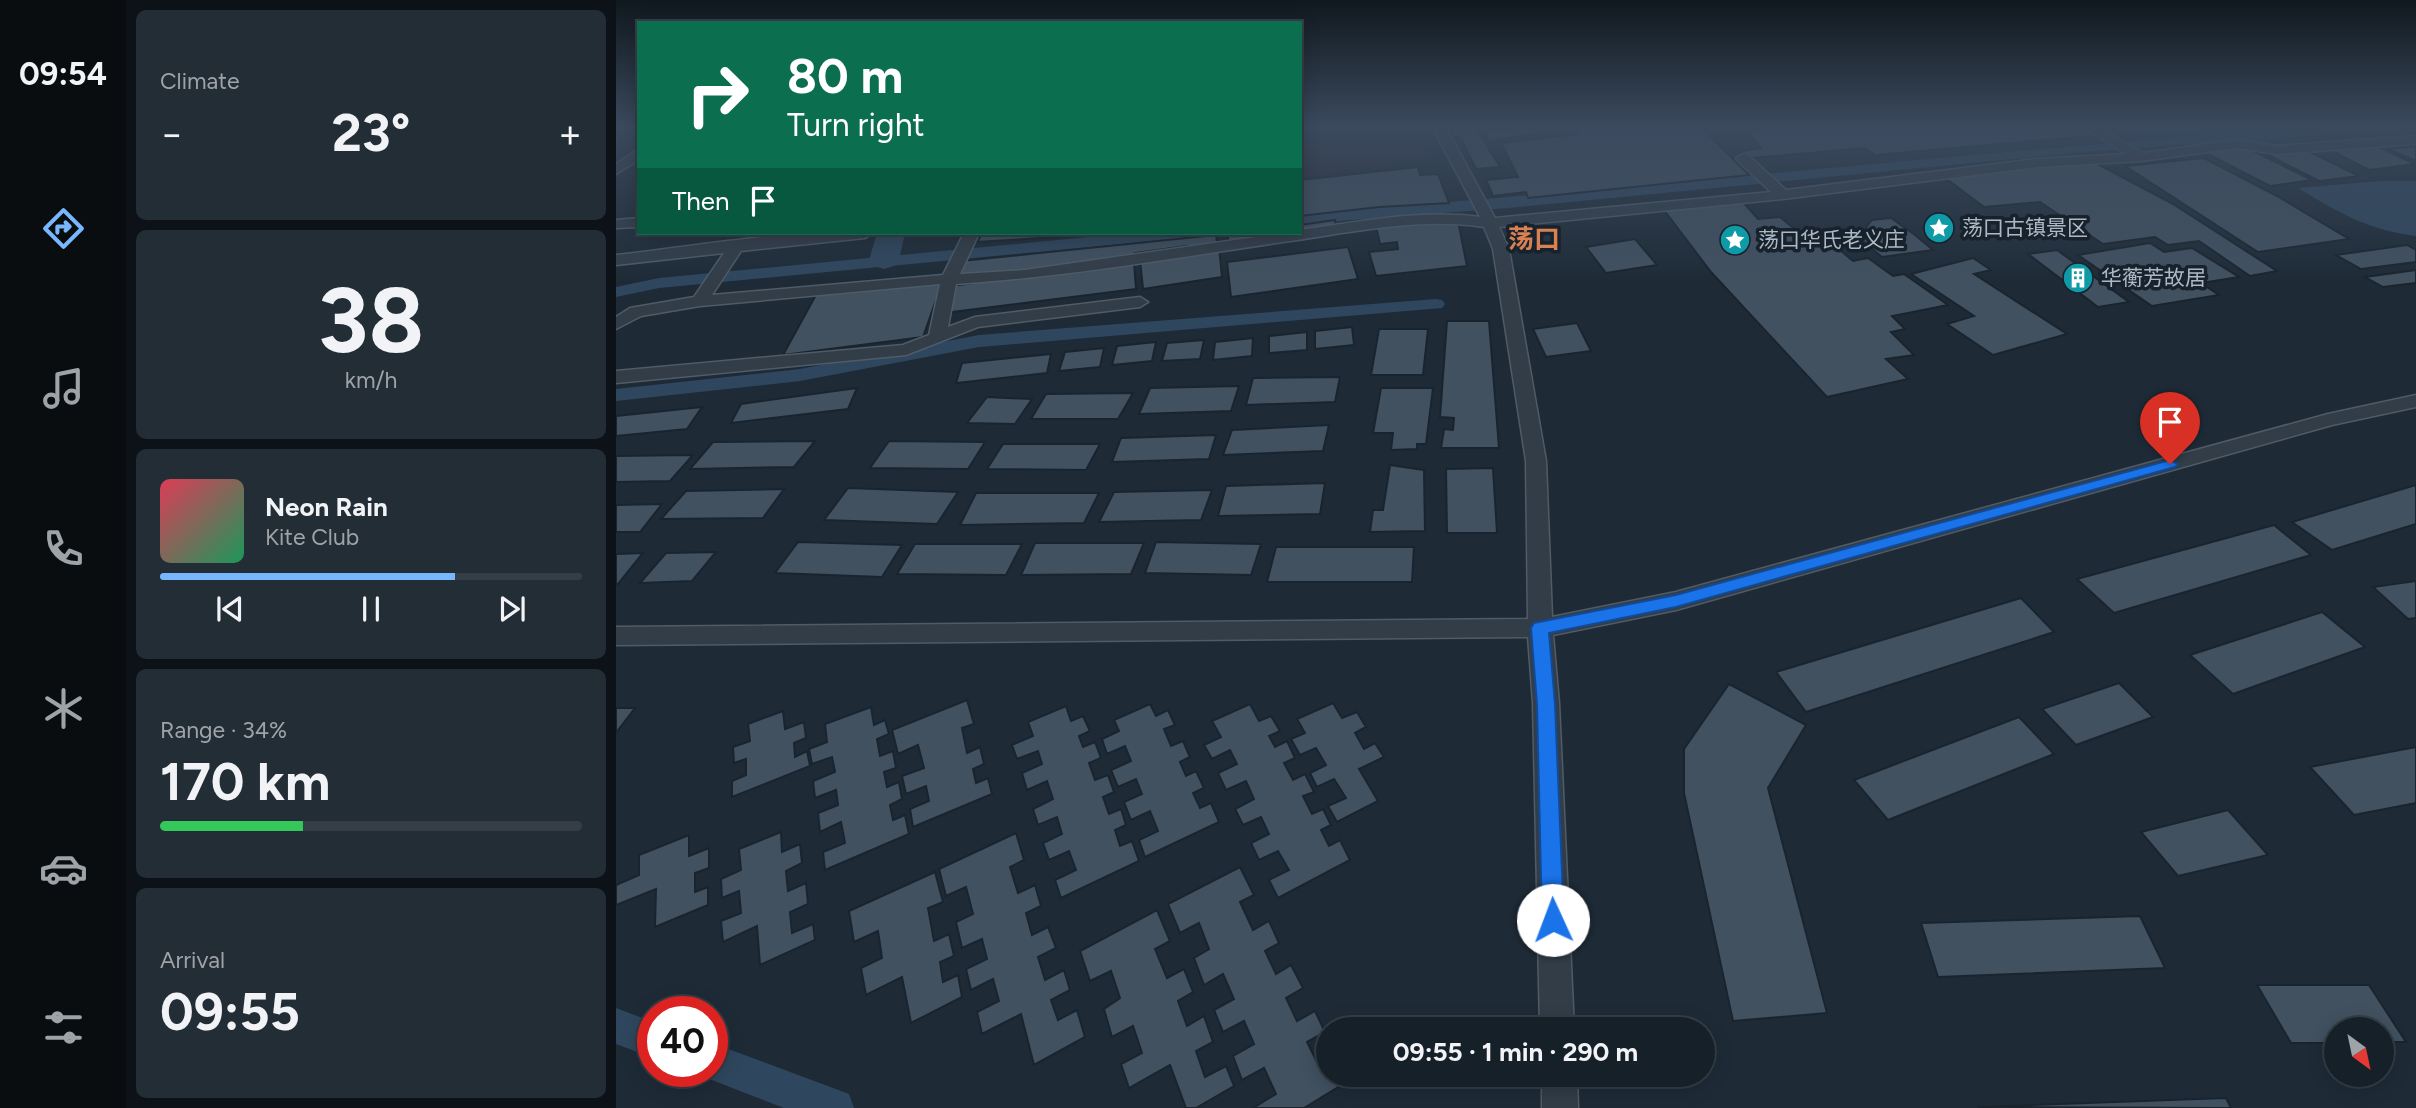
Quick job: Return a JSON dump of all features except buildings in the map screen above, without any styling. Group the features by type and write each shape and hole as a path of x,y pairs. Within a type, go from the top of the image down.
{"street":[{"path":"1466,178 1501,249 1536,461 1540,628 1546,704 1557,1017"},
{"path":"1765,178 1783,195"},
{"path":"1302,235 1383,223 1488,219 1783,195 1920,178"},
{"path":"617,225 637,222"},
{"path":"616,260 844,235"},
{"path":"937,336 955,264 970,235"},
{"path":"616,324 636,312 703,295 929,279 955,264 1025,275 1300,235"},
{"path":"703,295 737,245"},
{"path":"616,377 906,350 975,322 1140,302"},
{"path":"616,636 1540,628 1676,601 2328,420 2416,401"},
{"path":"1559,1087 1560,1108"}],"water":[{"path":"2380,181 2416,181 2416,236 2368,225 2298,188"}],"waterway":[{"path":"1302,219 1508,203 1774,178"},
{"path":"884,260 890,235"},
{"path":"616,292 659,283 1161,235"},
{"path":"616,395 800,375 979,341 1436,304"},
{"path":"616,1026 637,1034"},
{"path":"728,1068 835,1108"}],"place":[{"name":"荡口古镇景区","path":"1939,228"},
{"name":"荡口华氏老义庄","path":"1735,240"},
{"name":"华蘅芳故居","path":"2078,278"}],"district":[{"name":"荡口","path":"1534,239"}],"route":[{"path":"1553,920 1546,704 1540,628 1676,601 2170,464"}]}
